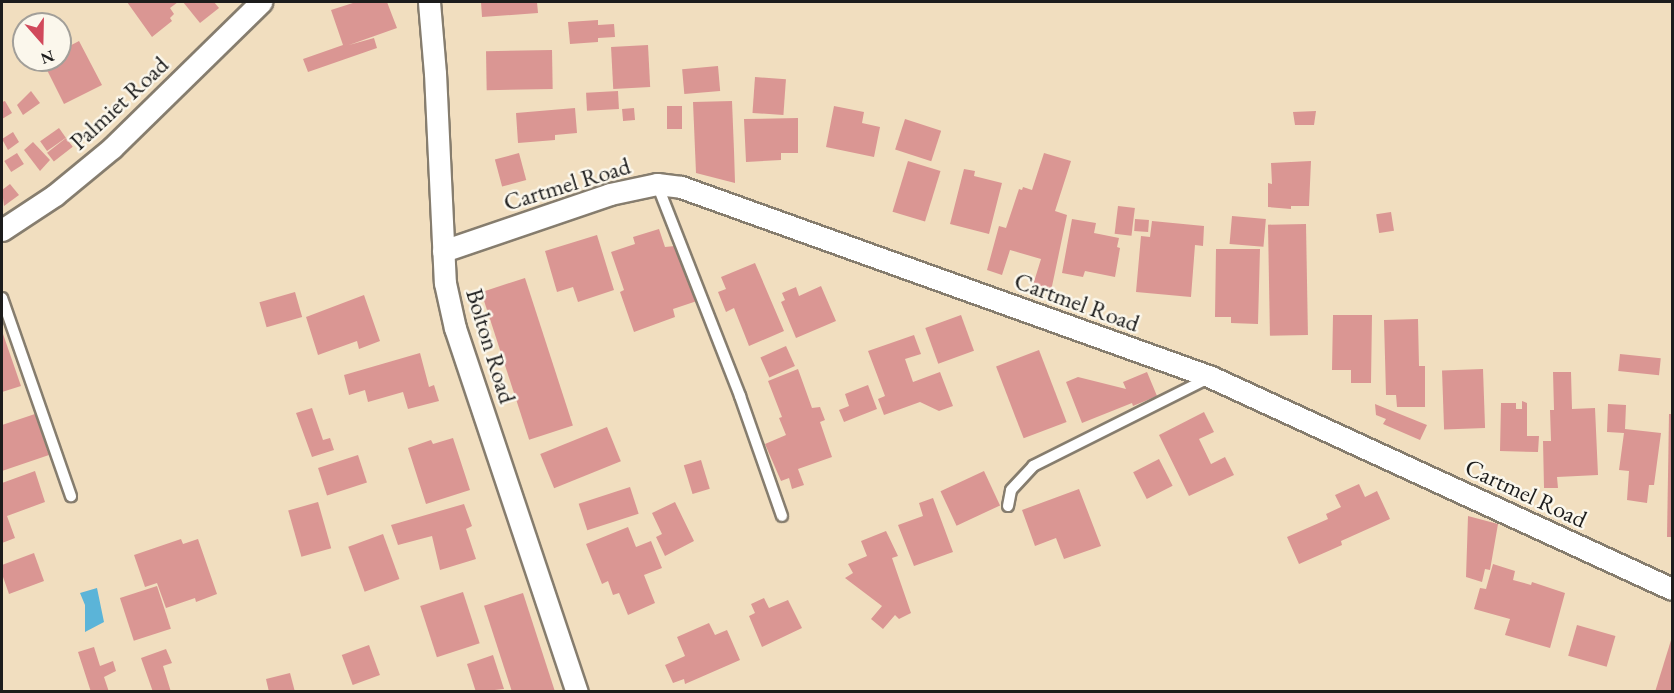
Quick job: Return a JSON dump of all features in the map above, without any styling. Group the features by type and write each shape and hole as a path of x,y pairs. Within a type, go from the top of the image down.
{"street":[{"name":"Palmiet Road","path":"2,230 55,195 112,148 261,2"},
{"name":"Bolton Road","path":"429,2 446,284 456,328 577,692"},
{"name":"Cartmel Road","path":"443,251 610,194 657,184 681,187 1211,377 1672,590"}],"lane":[{"path":"657,184 740,396 782,516"},
{"path":"2,298 71,496"},
{"path":"1008,506 1011,490 1033,466 1211,377"}],"water":[{"path":"97,588 104,622 85,632 85,605 80,593"}],"building":[{"path":"127,2 178,2 170,8 174,14 170,18 172,21 152,37"},
{"path":"183,2 214,2 219,8 200,23"},
{"path":"356,2 387,2 397,28 349,45 374,38 377,48 308,72 303,59 343,45 331,10"},
{"path":"481,2 537,2 538,13 482,17"},
{"path":"598,20 598,25 614,24 615,37 598,38 598,42 570,44 568,22"},
{"path":"79,41 102,85 64,104 48,72 72,72 72,45"},
{"path":"648,45 650,87 613,89 611,47"},
{"path":"552,50 553,89 487,90 486,51"},
{"path":"718,66 720,91 684,94 682,69"},
{"path":"755,77 786,79 783,115 752,113"},
{"path":"31,91 40,103 23,115 17,105"},
{"path":"618,91 619,109 587,111 586,93"},
{"path":"5,101 12,113 2,119 2,102"},
{"path":"732,101 735,183 696,173 693,102"},
{"path":"667,106 682,106 682,129 667,129"},
{"path":"834,106 864,112 862,123 880,127 874,157 826,147"},
{"path":"575,108 577,133 555,135 555,140 518,143 516,113"},
{"path":"634,108 635,120 623,121 622,109"},
{"path":"1316,111 1314,125 1295,125 1293,112"},
{"path":"798,118 798,153 781,153 781,160 746,162 744,119"},
{"path":"905,119 941,131 931,161 895,149"},
{"path":"59,128 66,138 47,151 40,141"},
{"path":"13,132 19,142 8,150 2,139"},
{"path":"66,138 73,147 54,161 47,153"},
{"path":"33,142 50,160 40,171 24,150"},
{"path":"17,153 24,164 11,172 4,161"},
{"path":"519,153 526,180 502,187 495,159"},
{"path":"1044,153 1071,161 1055,211 1067,215 1051,291 1033,285 1041,259 1010,250 1002,275 987,270 999,226 1006,228 1019,189 1022,190 1023,187 1032,190"},
{"path":"908,161 941,171 925,222 893,212"},
{"path":"1311,161 1309,206 1291,206 1291,209 1268,207 1268,183 1272,184 1271,163"},
{"path":"964,169 975,171 974,176 1002,183 989,234 950,224"},
{"path":"10,184 19,195 4,206 2,190"},
{"path":"1118,206 1135,208 1131,236 1115,234"},
{"path":"1391,212 1394,231 1379,233 1376,214"},
{"path":"1232,216 1266,219 1263,247 1230,244"},
{"path":"1072,219 1096,223 1094,233 1119,238 1117,247 1120,248 1115,277 1085,271 1083,277 1062,273"},
{"path":"1135,219 1149,220 1148,232 1134,231"},
{"path":"1152,221 1204,226 1203,246 1195,245 1191,297 1136,292 1141,236 1150,237"},
{"path":"1306,224 1308,335 1270,336 1268,225"},
{"path":"659,229 665,247 675,246 697,301 673,309 675,317 634,332 620,292 624,290 611,252 635,244 633,237"},
{"path":"597,235 614,290 578,302 573,287 557,292 545,251"},
{"path":"1216,249 1260,249 1258,324 1231,323 1231,317 1215,317"},
{"path":"755,263 784,331 749,346 734,308 726,312 718,292 726,289 721,277"},
{"path":"525,278 573,425 529,440 481,292"},
{"path":"821,286 836,321 796,338 781,302 785,300 782,293 796,287 799,296"},
{"path":"295,292 302,317 267,327 259,302"},
{"path":"364,295 380,341 359,349 357,341 318,355 306,317"},
{"path":"961,315 974,351 938,364 925,328"},
{"path":"1333,315 1372,315 1371,383 1351,383 1351,370 1332,370"},
{"path":"1418,319 1419,366 1425,366 1425,407 1397,407 1396,395 1386,395 1384,320"},
{"path":"2,331 21,386 2,392"},
{"path":"914,335 921,354 905,359 913,382 940,372 953,406 939,411 920,402 884,415 878,399 885,396 868,351"},
{"path":"786,346 795,366 769,377 760,357"},
{"path":"1039,350 1067,422 1024,438 996,366"},
{"path":"420,353 429,387 434,385 439,401 408,409 403,392 368,402 365,390 349,395 344,375"},
{"path":"1620,354 1661,358 1659,375 1618,371"},
{"path":"798,369 812,408 820,407 825,420 820,422 832,457 798,469 804,485 792,489 789,478 781,481 765,444 786,435 779,418 782,417 768,381"},
{"path":"1483,369 1485,428 1444,429 1442,370"},
{"path":"1147,372 1157,396 1133,406 1132,403 1082,423 1066,382 1078,377 1126,389 1123,382"},
{"path":"1553,372 1571,372 1572,409 1595,408 1598,475 1557,477 1558,488 1544,488 1543,441 1551,441 1550,410 1554,410"},
{"path":"868,385 877,409 844,422 839,410 849,406 845,394"},
{"path":"1522,401 1527,403 1527,436 1539,436 1538,452 1500,451 1501,403 1516,403 1516,409 1522,409"},
{"path":"1375,404 1427,425 1420,440 1383,424 1386,419 1376,415"},
{"path":"1608,404 1626,405 1625,429 1661,433 1654,485 1649,485 1647,503 1627,500 1629,471 1619,470 1624,433 1607,432"},
{"path":"312,408 323,440 330,438 334,450 312,457 296,413"},
{"path":"1204,412 1214,432 1199,439 1211,464 1225,457 1234,475 1189,496 1159,435"},
{"path":"35,414 49,455 2,471 2,425"},
{"path":"1669,414 1672,414 1672,537 1667,537"},
{"path":"607,427 621,461 554,488 540,454"},
{"path":"453,438 470,490 426,504 408,448 431,440 433,444"},
{"path":"358,455 367,483 327,496 318,468"},
{"path":"1159,459 1173,486 1147,499 1133,472"},
{"path":"701,460 710,489 693,494 684,465"},
{"path":"35,471 45,502 7,516 15,538 2,543 2,483"},
{"path":"984,471 1000,505 957,526 940,491"},
{"path":"1359,484 1365,497 1377,491 1390,519 1341,541 1342,545 1299,564 1287,537 1328,519 1326,514 1341,507 1335,495"},
{"path":"630,487 639,514 587,530 579,504"},
{"path":"1079,489 1101,546 1064,559 1056,538 1035,546 1022,510"},
{"path":"933,498 953,552 914,566 898,525 923,516 919,503"},
{"path":"318,502 331,548 301,557 288,511"},
{"path":"675,502 694,541 665,556 656,537 662,534 652,513"},
{"path":"464,504 472,526 466,529 476,559 440,570 432,536 398,545 391,525"},
{"path":"1468,516 1498,524 1490,570 1485,569 1482,582 1466,577"},
{"path":"628,527 636,547 651,541 662,568 644,575 655,603 628,615 619,593 613,595 608,581 602,584 586,544"},
{"path":"886,531 898,556 892,558 911,613 899,619 895,615 883,629 871,619 882,606 845,578 853,573 848,564 867,556 861,541"},
{"path":"383,534 399,579 365,592 348,547"},
{"path":"181,539 183,544 198,539 217,594 196,602 195,598 166,608 157,583 145,587 134,555"},
{"path":"34,553 44,581 9,594 2,574 2,565"},
{"path":"1493,564 1515,571 1513,580 1531,585 1532,582 1565,593 1550,648 1505,635 1510,619 1474,609 1480,588 1486,589"},
{"path":"157,586 171,629 134,641 120,598"},
{"path":"463,592 480,643 437,657 420,606"},
{"path":"523,593 555,692 512,692 484,606"},
{"path":"764,598 769,608 788,600 802,628 762,647 749,616 755,613 751,604"},
{"path":"709,623 715,635 727,630 740,660 685,684 684,679 673,683 665,665 685,656 677,637"},
{"path":"1577,625 1615,636 1607,667 1568,656"},
{"path":"1672,637 1672,692 1655,692"},
{"path":"369,645 380,675 353,685 342,655"},
{"path":"94,647 100,666 113,661 116,671 104,677 109,692 91,692 78,652"},
{"path":"166,649 172,663 163,666 171,692 153,692 141,658"},
{"path":"493,655 504,689 476,692 467,664"},
{"path":"290,673 295,692 269,692 266,679"}]}
